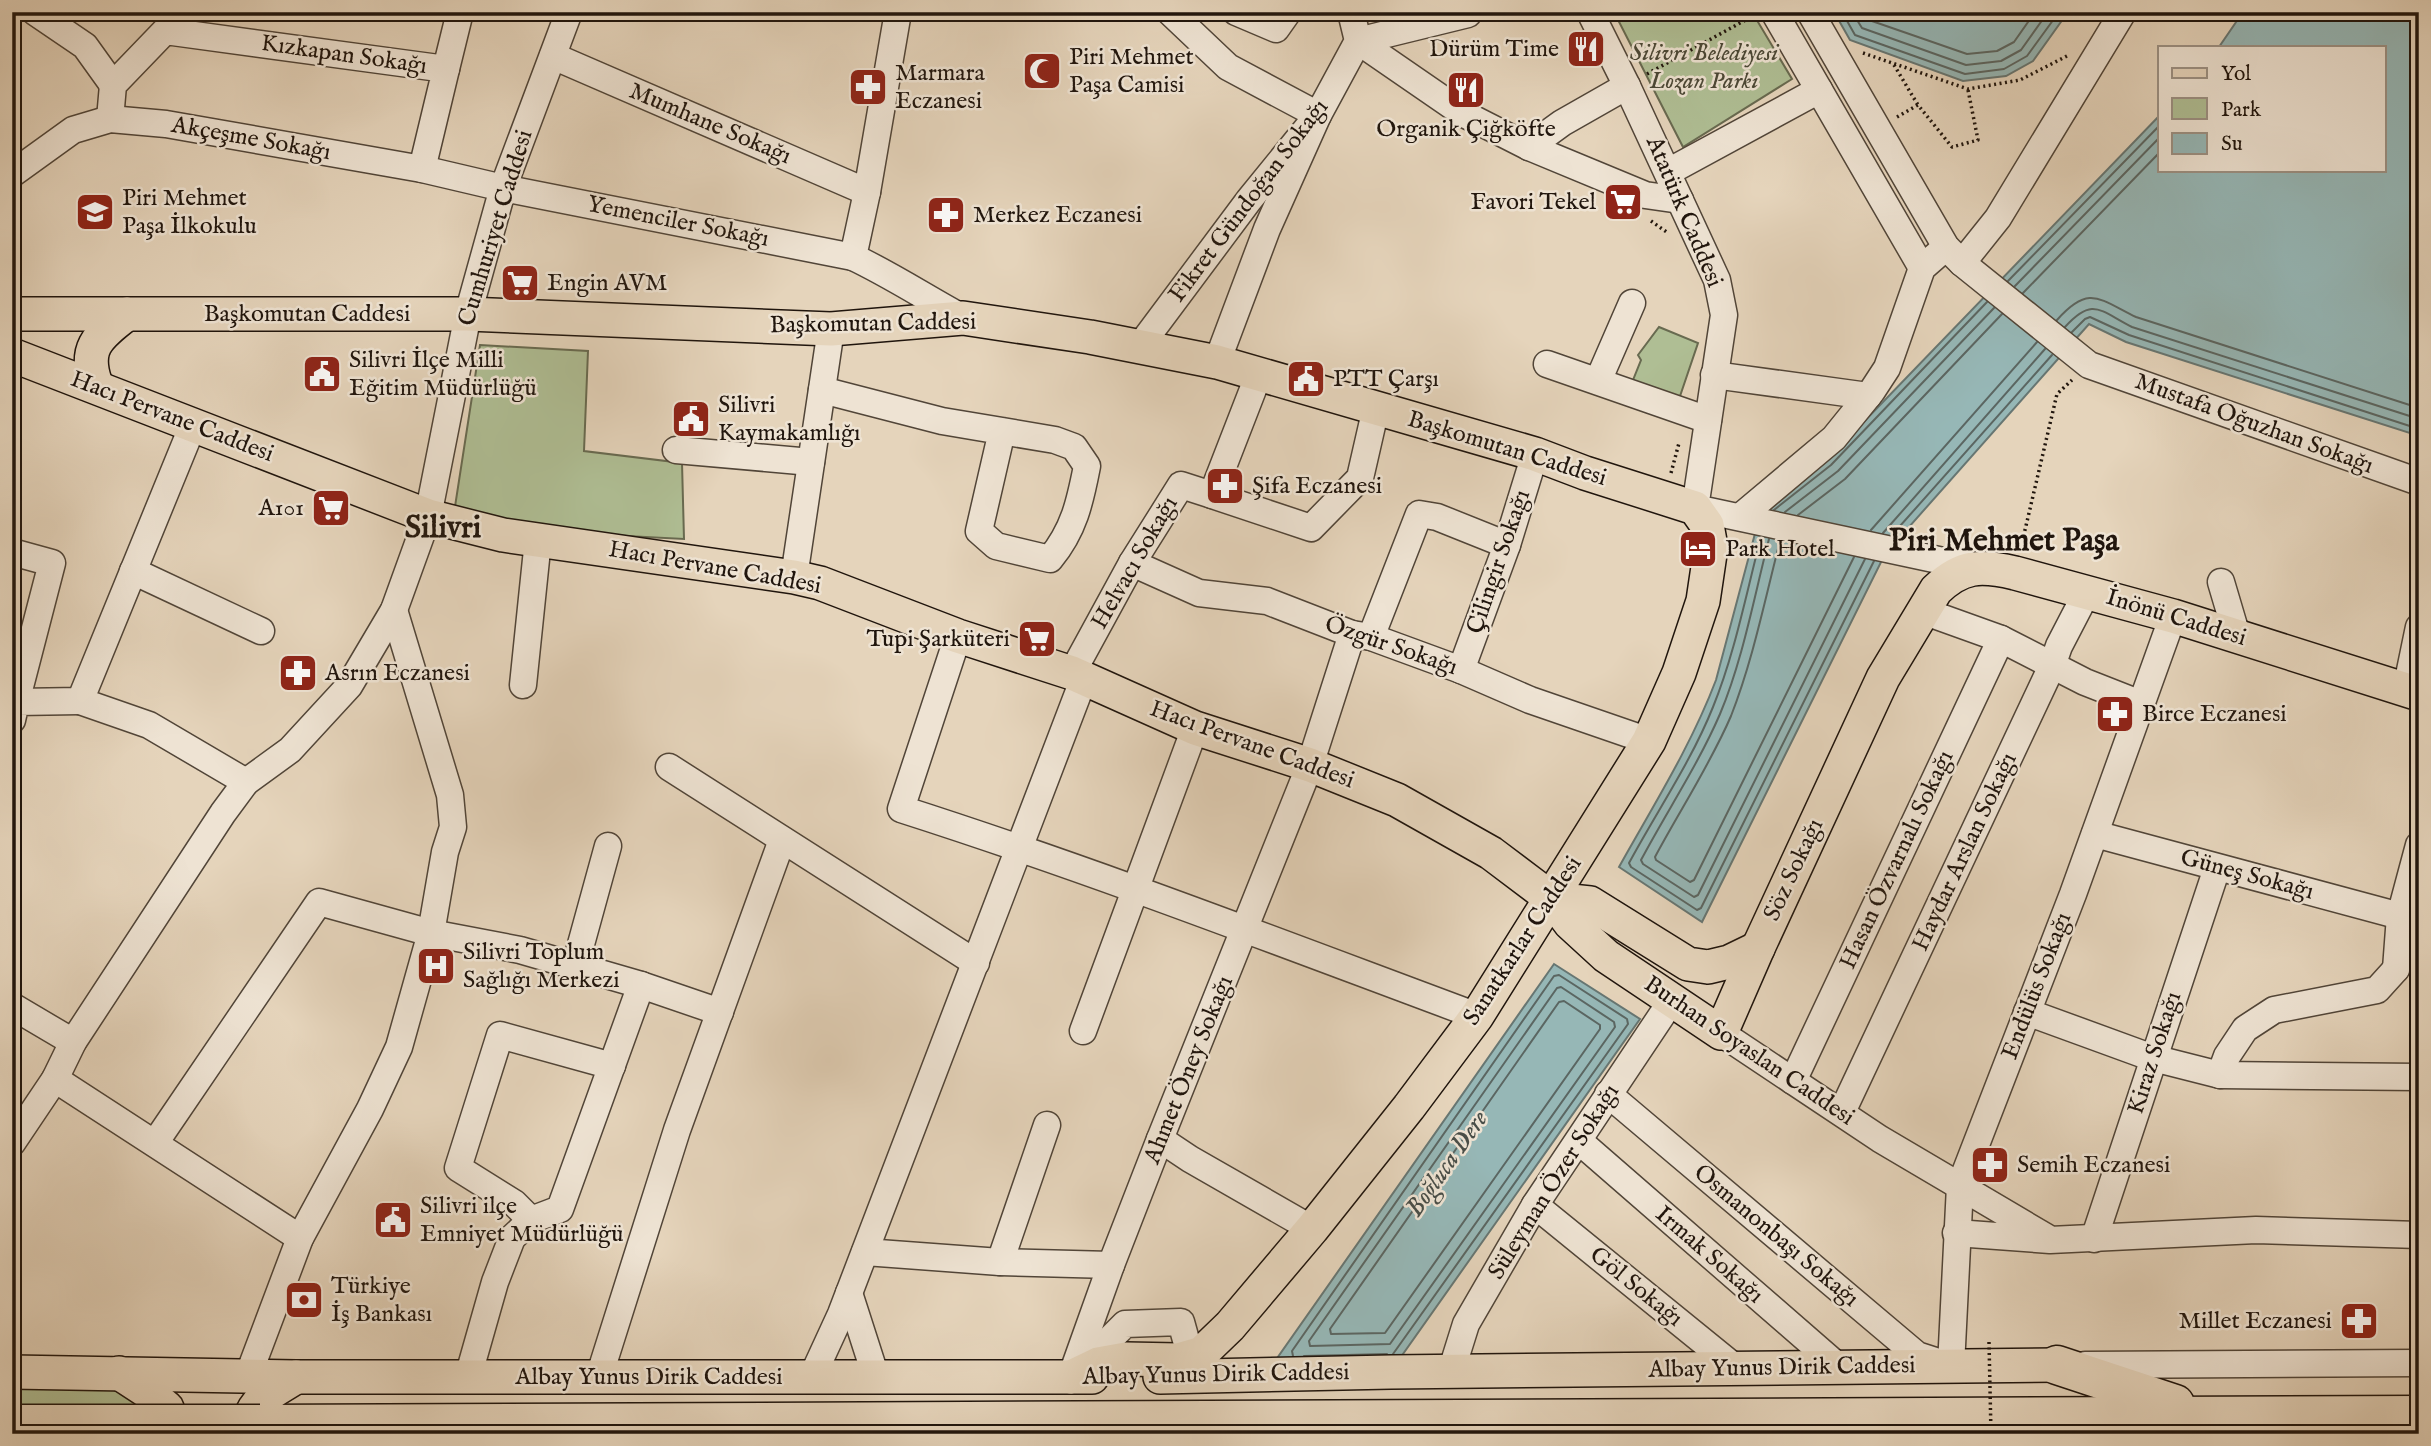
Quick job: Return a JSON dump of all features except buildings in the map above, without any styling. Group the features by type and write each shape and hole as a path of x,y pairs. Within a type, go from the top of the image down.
{"highway":[{"path":"2057,1365 2211,1416"},
{"path":"12,1424 243,1430 1212,1419 2408,1414"}],"main road":[{"name":"Başkomutan Caddesi","path":"12,314 468,314 831,329 963,318 1140,346 1217,362 1535,454 1695,508"},
{"path":"43,367 64,356 70,343 68,331 50,314"},
{"path":"97,387 91,372 92,348 105,331 127,314"},
{"name":"Hacı Pervane Caddesi","path":"12,355 428,516 503,535 820,583 958,636 1078,676 1195,728 1310,765 1397,800 1491,853 1552,899"},
{"name":"Sanatkarlar Caddesi","path":"1071,1377 1098,1364 1126,1359 1178,1360 1202,1353 1230,1326 1312,1229 1477,1016 1649,741 1679,673 1703,601 1711,547 1707,526 1695,508"},
{"path":"1929,601 1947,579 1962,571 1976,568"},
{"name":"İnönü Caddesi","path":"1976,568 2015,573 2173,616 2412,692"},
{"name":"Söz Sokağı","path":"1552,899 1590,903 1688,964 1707,967 1729,962 1758,948 1883,678 1929,601"},
{"name":"Burhan Soyaslan Caddesi","path":"1552,899 1570,923 1606,956 1721,1033"},
{"path":"1721,1033 1758,948"},
{"path":"1230,1326 1222,1366 1244,1376"},
{"name":"Albay Yunus Dirik Caddesi","path":"12,1372 296,1377 1071,1377 2057,1365"},
{"path":"119,1373 167,1408 175,1434"},
{"path":"243,1430 248,1376"},
{"path":"243,1430 249,1413 261,1400 296,1377"}],"street":[{"path":"35,12 85,46 113,85 110,119"},
{"path":"446,69 460,12"},
{"name":"Cumhuriyet Caddesi","path":"12,1143 55,1079 74,1042 223,813 246,782 290,750 349,687 394,610 428,516 468,314 503,188 569,12"},
{"path":"853,257 898,12"},
{"path":"1170,12 1228,68 1318,115 1267,229 1217,362"},
{"path":"1236,12 1276,29 1288,12"},
{"path":"1351,12 1358,41 1464,114 1529,147 1645,195 1680,200"},
{"path":"1358,41 1468,12"},
{"name":"Atatürk Caddesi","path":"1590,12 1634,82 1668,172 1717,280 1724,315 1714,375 1698,416 1695,508"},
{"path":"1744,519 1834,438 1868,396 1887,368 1922,268 1774,12"},
{"path":"1810,12 1877,129 1962,263"},
{"path":"1922,268 1962,263 1998,218 2123,12"},
{"name":"Kızkapan Sokağı","path":"113,85 165,31 446,69 422,169"},
{"name":"Fikret Gündoğan Sokağı","path":"1140,346 1249,200 1318,115 1358,41"},
{"name":"Mumhane Sokağı","path":"553,57 867,192"},
{"path":"1529,147 1562,123 1634,82"},
{"path":"1668,172 1819,90"},
{"name":"Akçeşme Sokağı","path":"12,174 73,130 110,119 166,124 422,169 503,188"},
{"name":"Yemenciler Sokağı","path":"503,188 853,257 881,270 963,318"},
{"name":"Mustafa Oğuzhan Sokağı","path":"1962,263 2089,365 2419,482"},
{"path":"1598,381 1632,303"},
{"path":"794,577 831,329"},
{"path":"1547,364 1698,416"},
{"name":"Helvacı Sokağı","path":"812,1377 849,1293 976,963 1020,847 1078,676 1132,563 1181,485 1212,495 1259,374"},
{"path":"1714,375 1868,396"},
{"path":"822,390 943,421 1002,431 1055,440 1074,447 1087,466 1081,495 1066,539 1050,559 996,546 979,531 1002,431"},
{"path":"1212,495 1311,528 1360,478 1376,408"},
{"path":"80,701 193,425"},
{"path":"676,450 811,462"},
{"name":"Çilingir Sokağı","path":"1461,670 1507,545 1535,454"},
{"name":"Başkomutan Caddesi","path":"1695,508 1976,568"},
{"name":"Ahmet Öney Sokağı","path":"1071,1377 1160,1139 1362,635 1419,514 1437,517 1507,545"},
{"path":"523,685 538,540"},
{"path":"12,552 52,563 14,711 80,701 149,725 246,782"},
{"name":"Özgür Sokağı","path":"1132,563 1199,593 1267,601 1461,670 1530,700 1649,741"},
{"path":"133,572 261,631"},
{"path":"2221,582 2237,636"},
{"name":"Haydar Arslan Sokağı","path":"1842,1112 2059,646 2087,592"},
{"path":"1929,601 2052,666 2141,704"},
{"path":"248,1376 300,1238 370,1109 399,1047 431,933 445,852 453,827 450,795 394,610"},
{"name":"Endülüs Sokağı","path":"1951,1366 1960,1186 2095,834 2173,616"},
{"path":"2412,692 2419,627"},
{"path":"958,636 901,808 1135,888 1477,1016"},
{"name":"Hasan Özvarnalı Sokağı","path":"1793,1081 2001,639"},
{"path":"1083,1031 1195,728"},
{"path":"669,767 976,963"},
{"name":"Güneş Sokağı","path":"2095,834 2400,916"},
{"path":"599,1377 677,1130 782,840"},
{"path":"2220,1075 2227,1056 2245,1029 2274,1010 2377,990 2407,972 2400,916 2419,845"},
{"path":"575,966 608,846"},
{"name":"Kiraz Sokağı","path":"2094,1239 2217,867"},
{"path":"155,1143 319,902 431,933 520,950 641,985 720,1012"},
{"path":"468,1377 495,1282 512,1238 531,1220 560,1209 641,985"},
{"name":"Süleyman Özer Sokağı","path":"1451,1371 1466,1324 1535,1205 1672,1000"},
{"path":"12,1006 74,1042"},
{"path":"2027,1012 2153,1058 2220,1075 2419,1077"},
{"name":"Burhan Soyaslan Caddesi","path":"1721,1033 1880,1139 2050,1240"},
{"path":"531,1220 514,1203 457,1168 500,1035 612,1066"},
{"path":"55,1079 300,1238"},
{"name":"Osmanonbaşı Sokağı","path":"1608,1094 1917,1355 1951,1366"},
{"path":"1000,1262 1047,1125"},
{"path":"1160,1139 1312,1229"},
{"name":"Irmak Sokağı","path":"1578,1141 1840,1368"},
{"name":"Göl Sokağı","path":"1535,1205 1737,1369"},
{"path":"1956,1233 2050,1240 2256,1230 2419,1235"},
{"path":"865,1252 1000,1262 1111,1265"},
{"path":"849,1293 876,1377"},
{"name":"Albay Yunus Dirik Caddesi","path":"2057,1365 2419,1363"}],"path":[{"path":"1634,82 1760,12"},
{"path":"1825,40 1968,89 2020,80 2109,35"},
{"path":"1893,64 1918,105 1952,147 1978,140 1968,89"},
{"path":"1877,129 1918,105"},
{"path":"1647,218 1672,236"},
{"path":"2015,573 2057,394 2089,365"},
{"path":"1664,498 1698,416"},
{"path":"1989,1342 1991,1434"}],"green space":[{"name":"Silivri Belediyesi Lozan Parkı","path":"1614,12 1752,12 1792,79 1683,147"},
{"path":"1659,327 1698,343 1677,405 1629,390 1641,360 1638,355"},
{"path":"480,345 588,351 584,451 682,463 684,539 530,531 454,513"},
{"path":"12,1386 113,1387 150,1408 12,1434"}],"water":[{"path":"1834,12 2068,12 2033,61 2006,76 1963,81 1850,40"},
{"path":"2243,12 2419,12 2419,436 2126,342 2089,324 1885,554 1702,922 1619,867 1683,752 1716,680 1761,511 1827,460 2158,117 2158,172 2386,172 2386,46 2220,46"},
{"name":"Boğluca Dere","path":"1554,964 1640,1019 1398,1361 1273,1364"}],"place":[{"name":"Dürüm Time","path":"1586,49"},
{"name":"Piri Mehmet Paşa Camisi","path":"1042,71"},
{"name":"Marmara Eczanesi","path":"868,87"},
{"name":"Organik Çiğköfte","path":"1466,90"},
{"name":"Favori Tekel","path":"1623,202"},
{"name":"Piri Mehmet Paşa İlkokulu","path":"95,212"},
{"name":"Merkez Eczanesi","path":"946,215"},
{"name":"Engin AVM","path":"520,283"},
{"name":"Silivri İlçe Milli Eğitim Müdürlüğü","path":"322,374"},
{"name":"PTT Çarşı","path":"1306,379"},
{"name":"Silivri Kaymakamlığı","path":"691,419"},
{"name":"Şifa Eczanesi","path":"1225,486"},
{"name":"A101","path":"331,508"},
{"name":"Park Hotel","path":"1698,549"},
{"name":"Tupi Şarküteri","path":"1037,639"},
{"name":"Asrın Eczanesi","path":"298,673"},
{"name":"Birce Eczanesi","path":"2115,714"},
{"name":"Silivri Toplum Sağlığı Merkezi","path":"436,966"},
{"name":"Semih Eczanesi","path":"1990,1165"},
{"name":"Silivri ilçe Emniyet Müdürlüğü","path":"393,1220"},
{"name":"Türkiye İş Bankası","path":"304,1300"},
{"name":"Millet Eczanesi","path":"2359,1321"}],"district":[{"name":"Silivri","path":"443,528"},
{"name":"Piri Mehmet Paşa","path":"2004,541"}]}
